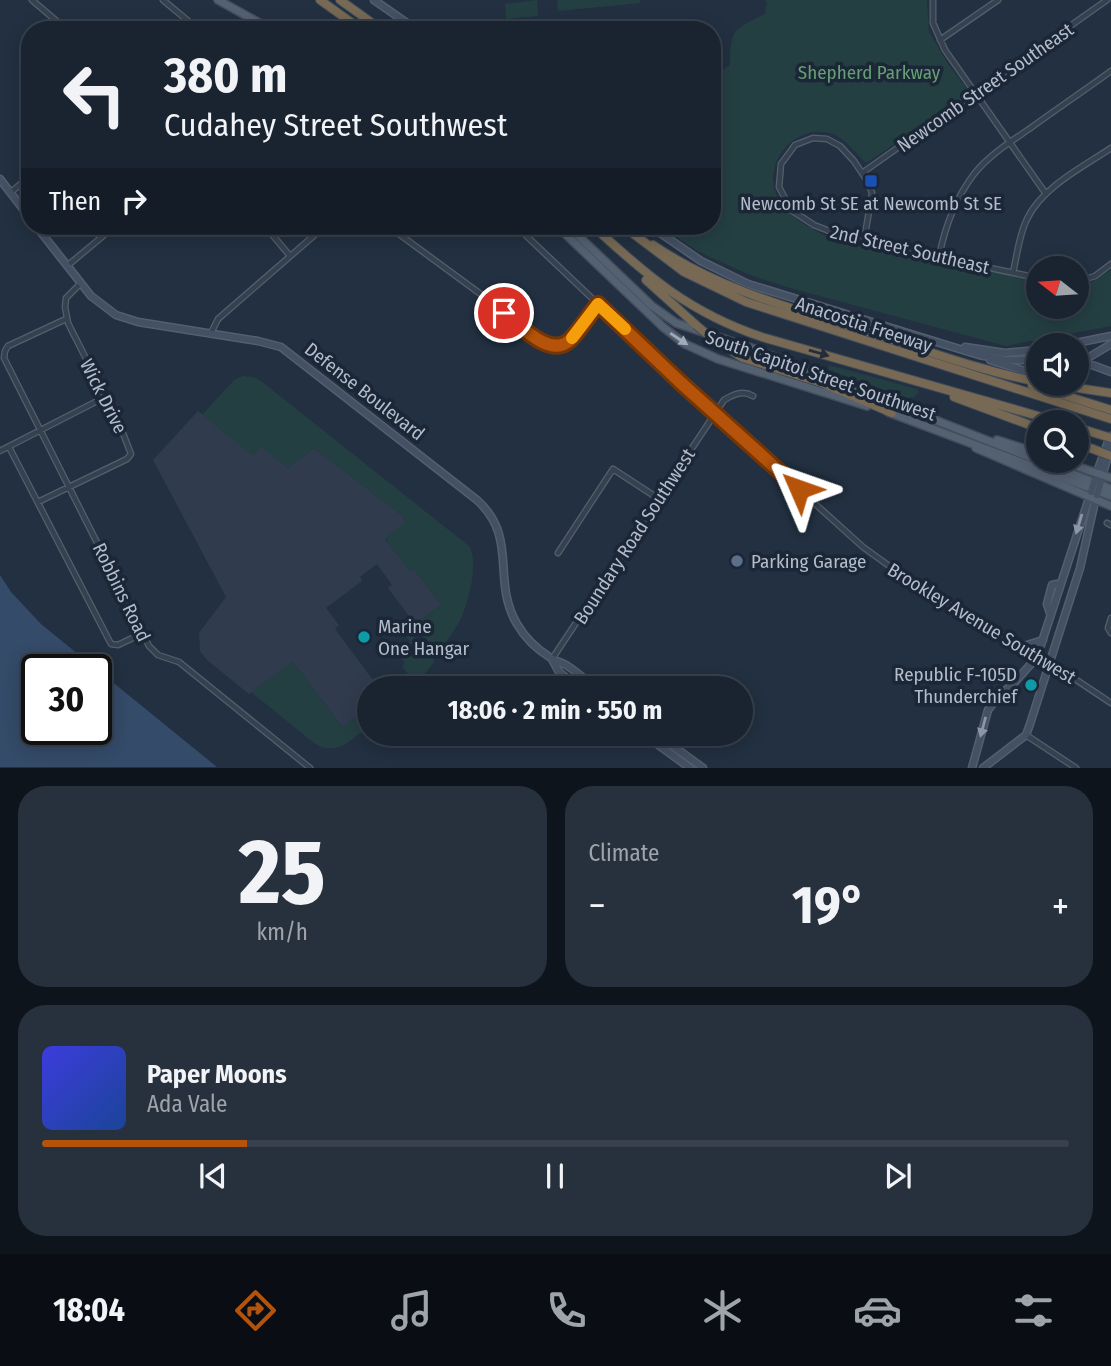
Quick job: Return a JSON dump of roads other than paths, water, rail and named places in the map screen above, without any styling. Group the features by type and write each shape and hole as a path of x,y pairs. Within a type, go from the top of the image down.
{"highway":[{"path":"320,0 349,21"},
{"path":"340,0 369,21"},
{"path":"597,235 696,325 743,358 822,383 892,413"},
{"name":"Anacostia Freeway","path":"603,235 662,286 705,314 762,337 1026,413"},
{"name":"Anacostia Freeway","path":"635,235 684,272 746,302 1108,413"},
{"path":"642,235 683,263 741,292 979,367 1108,413"},
{"path":"979,367 1026,379"},
{"path":"895,375 1026,424"},
{"path":"1089,390 1111,393"},
{"path":"1089,431 1111,436"},
{"path":"1089,448 1111,456"}],"main road":[{"path":"218,0 255,21"},
{"name":"South Capitol Street Southwest","path":"566,235 663,327 692,348 726,362 892,413 1111,496"},
{"path":"577,235 656,310 676,323 746,345 1111,489"},
{"path":"950,426 1026,449"},
{"path":"957,439 1009,464 1093,496 1111,506"}],"street":[{"path":"33,0 57,21"},
{"path":"163,0 188,21"},
{"path":"374,0 403,21"},
{"path":"933,0 933,23 940,40 1046,194"},
{"path":"940,40 998,0"},
{"name":"Newcomb Street Southeast","path":"862,173 1107,0"},
{"path":"939,257 947,222 965,188 984,163 1111,71"},
{"name":"2nd Street Southeast","path":"862,173 850,155 836,143 818,137 803,140 788,151 780,168 779,187 788,206 823,230 864,242 1026,275"},
{"path":"1013,272 1025,223 1033,208 1046,194 1111,148"},
{"path":"862,173 870,185 872,195 864,242"},
{"path":"0,179 21,207"},
{"path":"10,193 21,184"},
{"name":"Defense Boulevard","path":"43,235 97,302 119,317 270,343 288,351 481,503 501,535 504,587 511,613 527,639 552,659"},
{"path":"67,266 105,235"},
{"path":"272,235 290,257"},
{"path":"211,333 218,319 315,235"},
{"path":"400,235 546,344 559,346 569,341 598,304"},
{"name":"Brookley Avenue Southwest","path":"525,235 837,524 882,562 926,592 1111,703"},
{"path":"663,235 701,261 740,280 1026,372"},
{"path":"1089,278 1111,264"},
{"path":"66,319 66,298 81,284"},
{"name":"Wick Drive","path":"37,502 127,459 131,454 66,319"},
{"name":"Robbins Road","path":"66,319 8,346 4,353 5,360 142,633 156,653 179,662 310,768"},
{"path":"1089,340 1111,336"},
{"path":"929,339 989,351 1026,351"},
{"path":"1089,356 1111,344"},
{"path":"978,355 1026,360"},
{"path":"1089,365 1111,373"},
{"name":"Boundary Road Southwest","path":"552,659 724,400 733,394 746,393 753,396"},
{"path":"0,451 105,397"},
{"path":"1101,477 1111,436"},
{"path":"972,768 988,710 998,696 1014,683 1037,657 1049,612 1111,445"},
{"path":"9,447 111,644 118,645 142,633"},
{"path":"558,553 613,469 659,499"},
{"path":"983,768 1026,735 1082,557 1093,496"},
{"path":"1049,612 1047,604 1052,585 1056,584 1071,551"},
{"path":"1111,618 1108,628 1111,633"},
{"path":"1021,647 1043,640"},
{"path":"552,659 564,676"},
{"path":"552,659 565,664 580,676"},
{"path":"1026,735 1076,768"},
{"path":"660,746 690,768"},
{"path":"673,746 703,768"}],"place":[{"name":"Newcomb St SE at Newcomb St SE","path":"871,181"},
{"name":"Parking Garage","path":"737,561"},
{"name":"Marine One Hangar","path":"364,637"},
{"name":"Republic F-105D Thunderchief","path":"1031,685"}],"park label":[{"name":"Shepherd Parkway","path":"869,72"}]}
